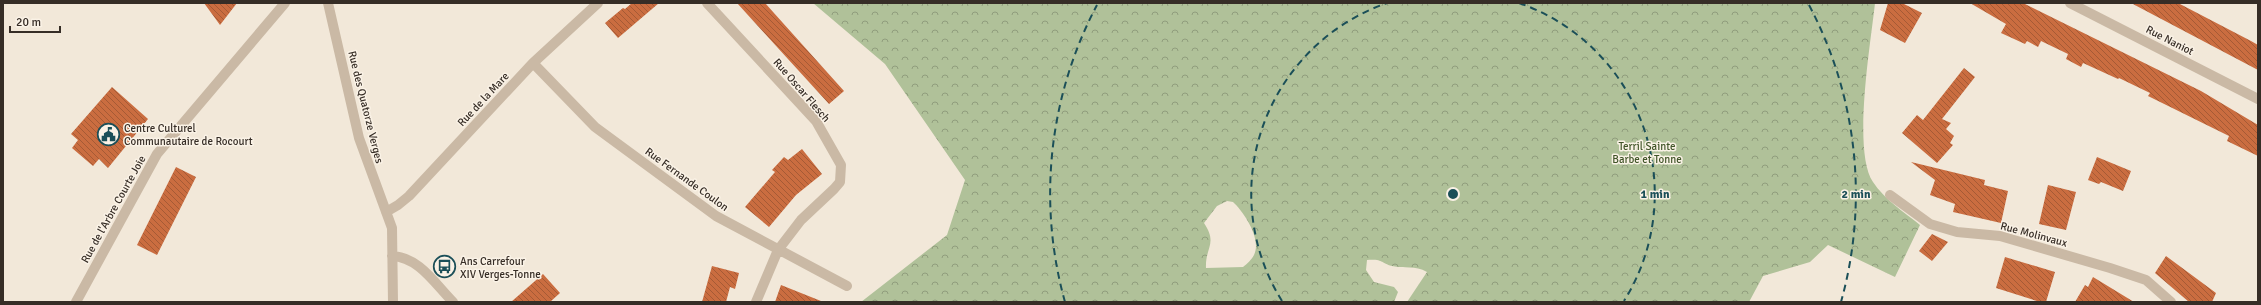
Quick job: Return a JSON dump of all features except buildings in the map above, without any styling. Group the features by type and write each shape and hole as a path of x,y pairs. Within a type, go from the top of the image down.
{"street":[{"name":"Rue de l'Arbre Courte Joie","path":"76,302 157,154 285,3"},
{"name":"Rue des Quatorze Verges","path":"328,3 359,138 392,228 393,302"},
{"name":"Rue de la Mare","path":"386,212 398,206 409,196 533,63 598,3"},
{"name":"Rue Oscar Flesch","path":"707,3 816,121 841,165 840,182 801,220 778,250 756,302"},
{"name":"Rue Naniot","path":"2070,3 2258,99"},
{"name":"Rue Fernande Coulon","path":"533,63 595,127 716,216 847,286"},
{"name":"Rue Molinvaux","path":"1890,195 1930,224 1957,232 2000,236 2110,268 2146,280 2171,302"},
{"path":"392,256 403,257 413,261 453,302"}],"green space":[{"name":"Terril Sainte Barbe et Tonne","path":"813,3 1875,3 1867,69 1863,122 1867,167 1873,182 1883,194 1920,225 1895,277 1828,245 1810,262 1763,276 1749,302 1407,302 1427,272 1414,268 1396,267 1379,261 1367,260 1366,270 1374,282 1394,287 1398,292 1394,302 861,302 947,235 965,180 885,64","holes":["1227,201 1233,202 1251,226 1256,241 1254,255 1243,267 1206,268 1207,255 1211,241 1204,223 1217,206"]}],"place":[{"name":"Centre Culturel Communautaire de Rocourt","path":"108,134"},
{"name":"Ans Carrefour XIV Verges-Tonne","path":"444,267"}]}
